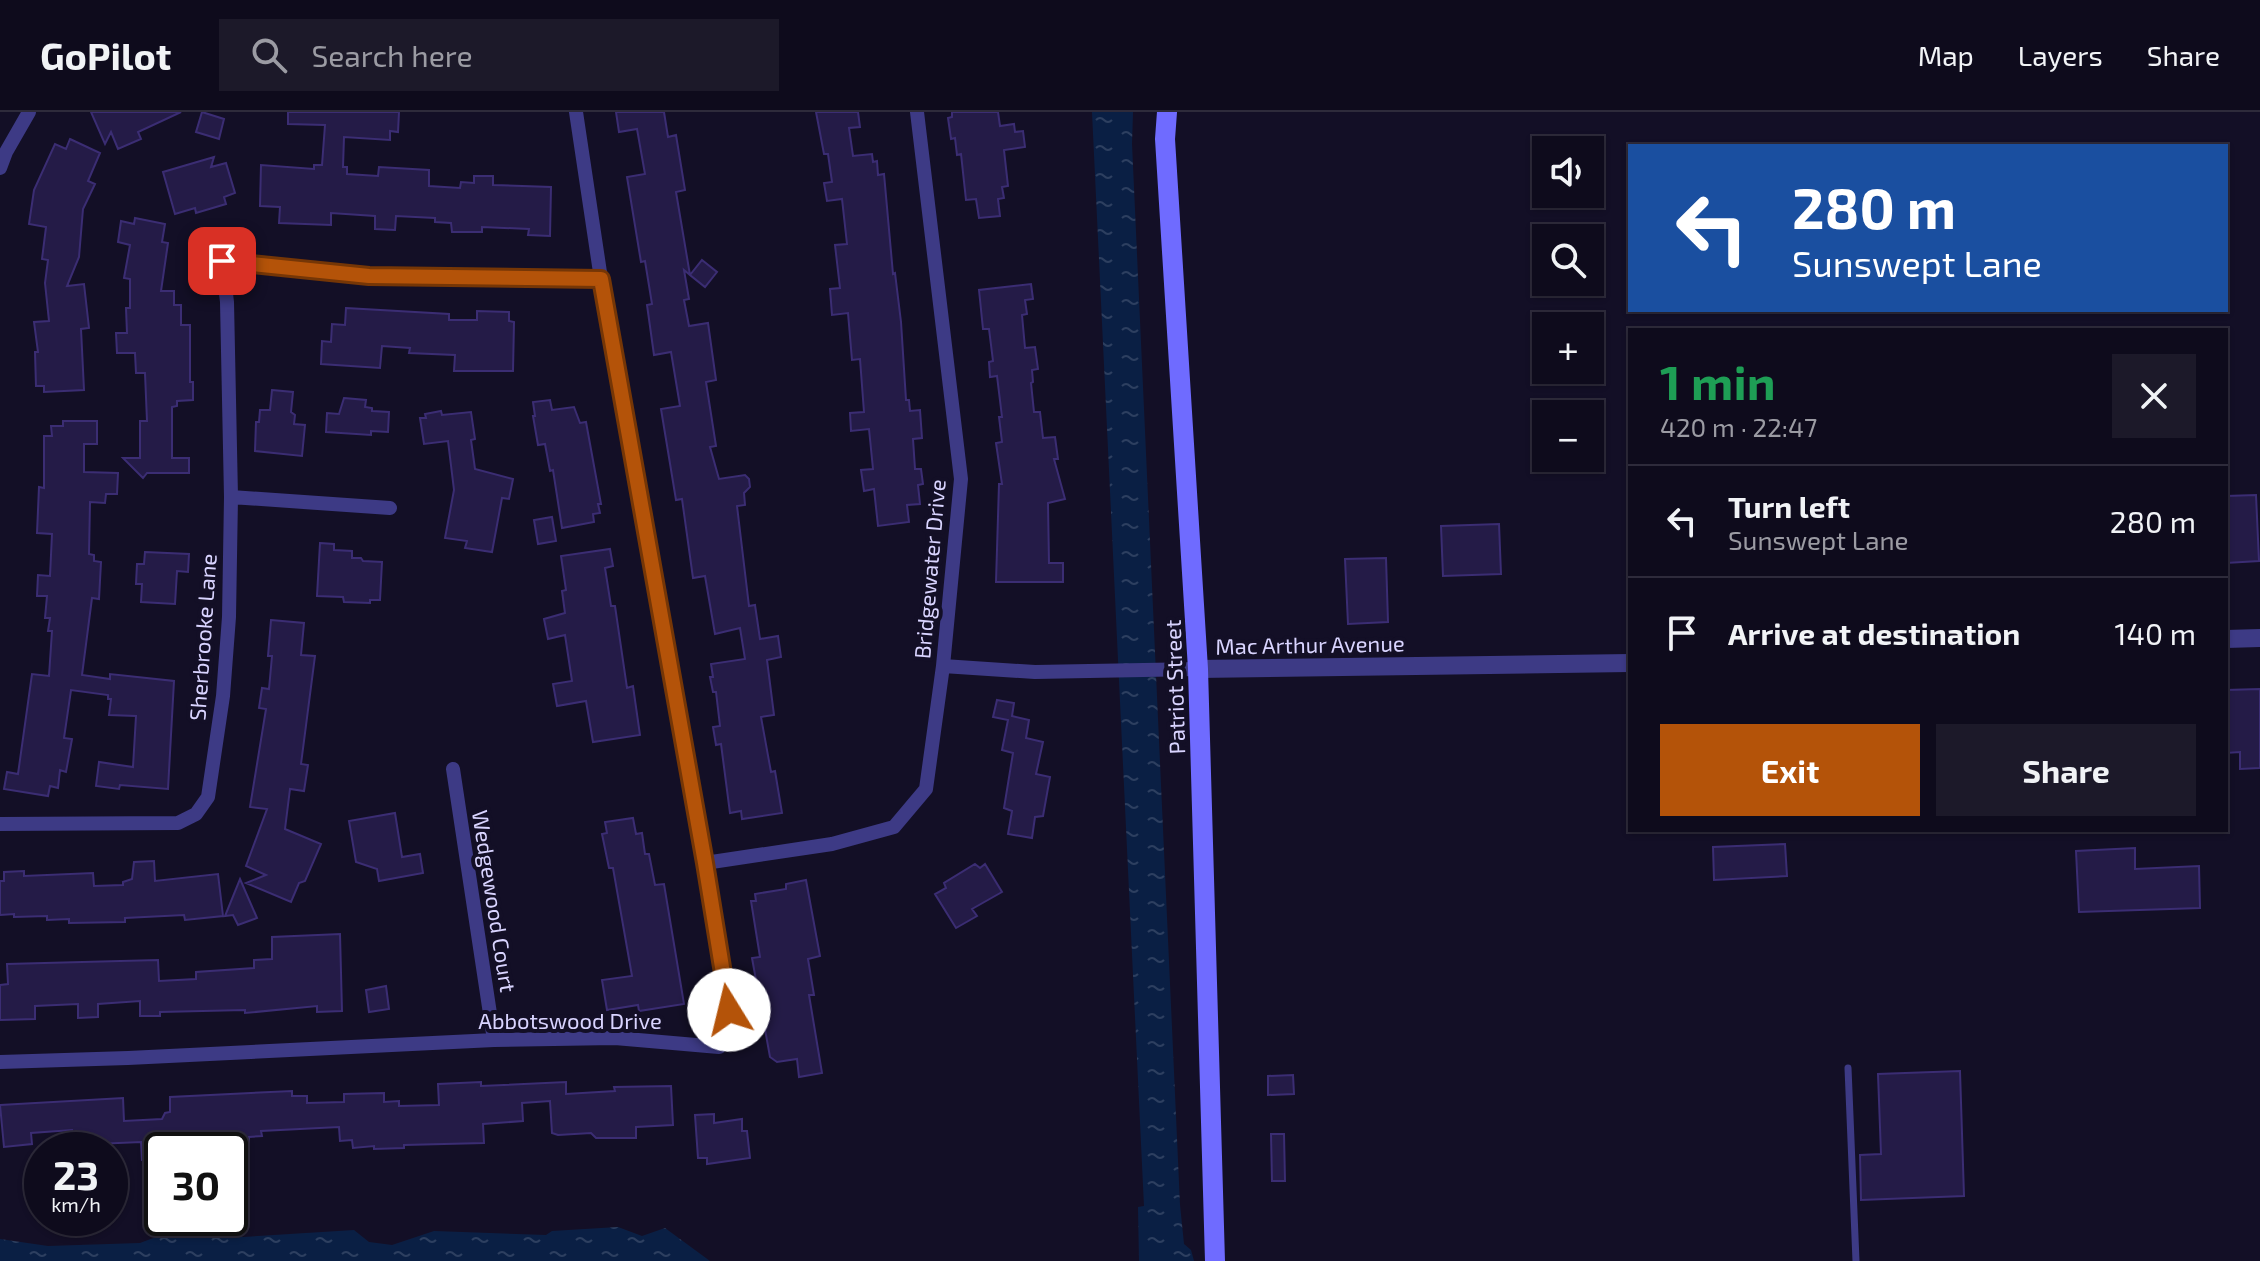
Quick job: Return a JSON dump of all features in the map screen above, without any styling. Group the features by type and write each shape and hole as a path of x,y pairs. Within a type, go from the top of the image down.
{"main road":[{"name":"Patriot Street","path":"1167,112 1165,139 1198,669 1215,1261"}],"street":[{"path":"0,168 29,112"},
{"name":"Abbotswood Drive","path":"0,1062 494,1040 615,1038 719,1047 729,1010 601,279 576,112"},
{"name":"Bridgewater Drive","path":"705,863 832,844 894,827 926,789 943,666 961,479 917,112"},
{"name":"Sherbrooke Lane","path":"0,824 178,823 196,814 208,797 223,696 229,617 231,497 227,302 222,261 369,276 601,279"},
{"path":"231,497 390,508"},
{"path":"2228,639 2260,638"},
{"name":"Mac Arthur Avenue","path":"943,666 1035,672 1104,672 1628,663"},
{"name":"Wedgewood Court","path":"453,769 494,1040"}],"lane":[{"path":"1848,1068 1856,1261"}],"water":[{"path":"1092,112 1133,112 1180,1205 1184,1244 1191,1250 1194,1261 1139,1261 1138,1207 1144,1206"},
{"path":"618,1227 642,1236 665,1228 710,1261 0,1261 0,1239 48,1246 140,1243 159,1236 243,1237 354,1230 369,1242 392,1245 434,1231 546,1235 552,1231"}],"building":[{"path":"91,112 181,112 138,132 141,139 118,149 111,132 105,144"},
{"path":"202,112 224,119 219,139 196,132"},
{"path":"288,112 399,112 398,132 390,131 390,140 344,137 343,167 347,167 347,174 378,176 379,167 429,170 429,186 460,188 461,182 474,183 474,176 493,176 493,185 551,187 550,236 528,235 529,229 482,227 482,232 452,232 451,223 435,222 435,218 396,216 395,230 375,229 375,216 331,213 331,225 279,223 280,207 260,206 261,165 314,169 314,165 322,165 325,125 288,124"},
{"path":"616,112 664,112 668,137 676,135 685,190 676,192 690,275 684,270 689,299 684,300 689,326 708,323 716,380 706,382 716,446 710,447 719,479 745,475 749,479 750,487 744,493 745,505 737,506 749,606 755,605 760,639 778,636 781,657 767,660 774,715 761,717 782,813 742,819 741,811 730,813 721,744 716,745 713,727 720,726 716,692 713,692 710,677 713,677 711,664 745,659 740,628 715,634 705,576 693,578 682,499 676,500 661,409 680,406 671,352 654,355 647,305 652,304 645,261 641,262 627,177 645,174 637,129 619,132"},
{"path":"816,112 858,112 860,127 849,128 853,156 872,154 873,162 877,161 878,175 884,174 893,274 901,322 906,400 909,400 910,411 920,410 922,438 913,439 915,469 921,469 923,484 918,485 920,504 907,505 909,522 878,526 874,489 864,491 861,470 873,469 869,429 851,431 850,413 864,412 860,359 852,360 848,313 832,315 830,289 840,288 835,245 847,244 842,199 827,201 824,183 832,182"},
{"path":"952,112 998,112 1000,126 1014,124 1015,132 1023,131 1025,147 1004,150 1008,186 1002,187 1004,198 998,199 1000,216 979,218 976,199 966,200 961,154 957,155 955,138 951,139 948,118 952,117"},
{"path":"70,139 100,153 88,181 95,184 83,209 79,257 67,286 84,284 89,328 81,329 84,390 44,392 44,386 36,386 35,352 38,352 34,322 49,321 45,283 48,260 42,259 46,227 29,224 34,190 55,144 66,149"},
{"path":"214,157 211,167 226,163 235,193 224,197 226,204 196,213 195,208 175,214 163,172"},
{"path":"135,218 165,224 162,242 168,243 161,291 174,291 174,305 181,305 181,325 190,325 193,400 177,401 177,406 172,407 172,458 189,458 189,473 147,473 143,478 123,458 140,458 140,421 147,421 145,373 136,373 135,353 117,353 116,333 127,333 126,308 130,308 130,279 124,278 130,245 118,242 121,221 134,224"},
{"path":"702,260 717,272 705,287 690,275"},
{"path":"1031,284 1033,299 1025,300 1027,314 1022,315 1025,348 1035,347 1038,369 1032,370 1031,383 1034,412 1040,412 1043,438 1055,437 1058,459 1054,459 1065,499 1048,503 1049,563 1063,563 1063,582 996,582 999,484 1002,484 996,443 1002,442 999,417 1002,417 997,376 990,377 989,362 993,361 989,329 983,329 979,290"},
{"path":"346,308 449,314 449,320 477,320 477,311 509,312 509,321 514,322 513,371 454,371 455,355 409,353 410,348 382,346 380,368 321,364 322,341 331,342 332,324 345,325"},
{"path":"272,390 293,392 291,412 295,415 294,424 305,425 302,456 255,451 256,422 259,422 260,410 270,410"},
{"path":"344,398 366,400 365,407 372,408 372,411 389,412 388,432 371,431 371,435 326,432 327,413 339,414"},
{"path":"550,400 552,410 574,407 580,423 586,422 601,504 598,504 600,513 593,514 594,522 562,528 553,470 550,471 545,444 538,445 533,416 533,402"},
{"path":"441,411 442,415 471,412 475,469 513,479 509,499 502,498 492,552 465,548 467,541 445,538 454,490 448,441 424,444 420,418"},
{"path":"63,421 97,421 97,444 84,444 84,472 118,473 117,494 106,494 105,503 90,502 89,554 94,555 94,561 101,562 99,599 92,598 82,675 110,679 110,674 174,681 168,789 96,786 99,762 133,767 136,716 109,715 111,699 108,695 71,690 64,738 72,739 66,772 60,770 58,788 50,786 48,796 4,789 7,772 18,774 32,674 49,676 52,631 48,631 50,618 45,618 47,596 37,596 38,575 50,576 52,534 37,533 39,487 44,488 44,436 52,436 51,426 63,426"},
{"path":"2256,495 2259,561 2228,563 2228,496"},
{"path":"552,517 556,541 538,544 534,520"},
{"path":"1499,524 1501,574 1443,576 1441,526"},
{"path":"320,543 334,544 334,550 352,551 352,558 382,562 380,600 370,600 370,603 344,602 343,597 317,596"},
{"path":"610,549 613,566 605,568 611,606 615,606 627,688 633,686 640,735 593,742 586,701 557,706 553,684 572,681 565,635 548,639 544,619 565,613 562,591 566,590 561,556"},
{"path":"145,552 189,554 188,572 177,571 175,604 141,602 142,584 136,584 137,564 144,564"},
{"path":"1386,558 1388,622 1348,624 1345,559"},
{"path":"271,620 304,623 301,655 315,656 301,764 308,765 304,791 290,789 285,829 321,844 305,881 299,883 291,902 246,883 266,875 246,866 267,809 250,807 266,709 259,708 262,688 269,689"},
{"path":"2260,689 2260,768 2240,769 2240,752 2228,753 2228,690"},
{"path":"997,700 1014,703 1012,716 1029,720 1026,738 1043,742 1036,774 1050,777 1043,816 1035,817 1032,838 1008,834 1012,811 1004,808 1013,753 1002,750 1008,720 993,717"},
{"path":"395,813 402,857 420,854 423,873 379,881 377,869 356,862 349,821"},
{"path":"633,818 636,834 642,833 645,854 649,854 655,885 664,884 684,1004 639,1011 638,1005 607,1010 602,980 632,976 613,868 609,868 602,834 607,833 605,822"},
{"path":"1785,844 1787,876 1714,880 1713,847"},
{"path":"2135,848 2135,869 2199,866 2200,908 2079,912 2076,851"},
{"path":"154,861 155,881 218,874 223,916 185,920 184,915 125,918 125,922 69,923 69,919 47,920 47,916 0,915 0,881 4,881 4,872 24,871 24,876 93,873 94,886 123,885 123,882 132,879 134,862"},
{"path":"975,864 980,868 985,864 1002,892 972,909 977,916 956,928 935,894 946,888 944,883"},
{"path":"240,879 257,918 238,925 233,915 225,916"},
{"path":"806,880 820,956 808,959 814,995 809,995 822,1073 799,1077 797,1059 777,1062 770,1057 752,958 760,957 751,901 756,901 755,894 786,889 786,884"},
{"path":"340,934 342,1011 317,1012 317,1006 245,1013 245,1010 160,1012 160,1016 140,1016 140,1001 98,1004 98,1017 78,1018 78,1004 35,1006 35,1019 0,1020 0,985 8,984 7,964 158,960 159,981 196,979 196,972 254,968 254,960 272,959 272,937"},
{"path":"386,986 389,1009 369,1012 366,990"},
{"path":"1960,1071 1964,1196 1861,1200 1860,1155 1881,1154 1878,1074"},
{"path":"1293,1075 1294,1094 1268,1095 1268,1076"},
{"path":"481,1082 481,1086 566,1082 566,1094 615,1091 614,1087 671,1086 673,1125 636,1127 636,1138 596,1138 591,1133 558,1135 552,1133 550,1101 522,1103 523,1121 483,1124 484,1143 353,1148 352,1140 340,1141 339,1127 261,1131 262,1136 249,1137 248,1143 248,1132 144,1132 144,1160 141,1142 128,1143 128,1132 24,1132 24,1145 4,1147 0,1105 123,1098 124,1121 162,1119 165,1113 170,1112 170,1097 292,1091 292,1096 307,1096 307,1103 344,1102 344,1094 384,1093 384,1102 399,1101 399,1106 439,1105 438,1084"},
{"path":"714,1114 714,1123 742,1119 742,1131 747,1131 750,1158 707,1164 707,1158 698,1158 695,1115"},
{"path":"1271,1134 1284,1134 1285,1181 1272,1181"}],"route":[{"path":"222,261 369,276 601,279 729,1010"}]}
